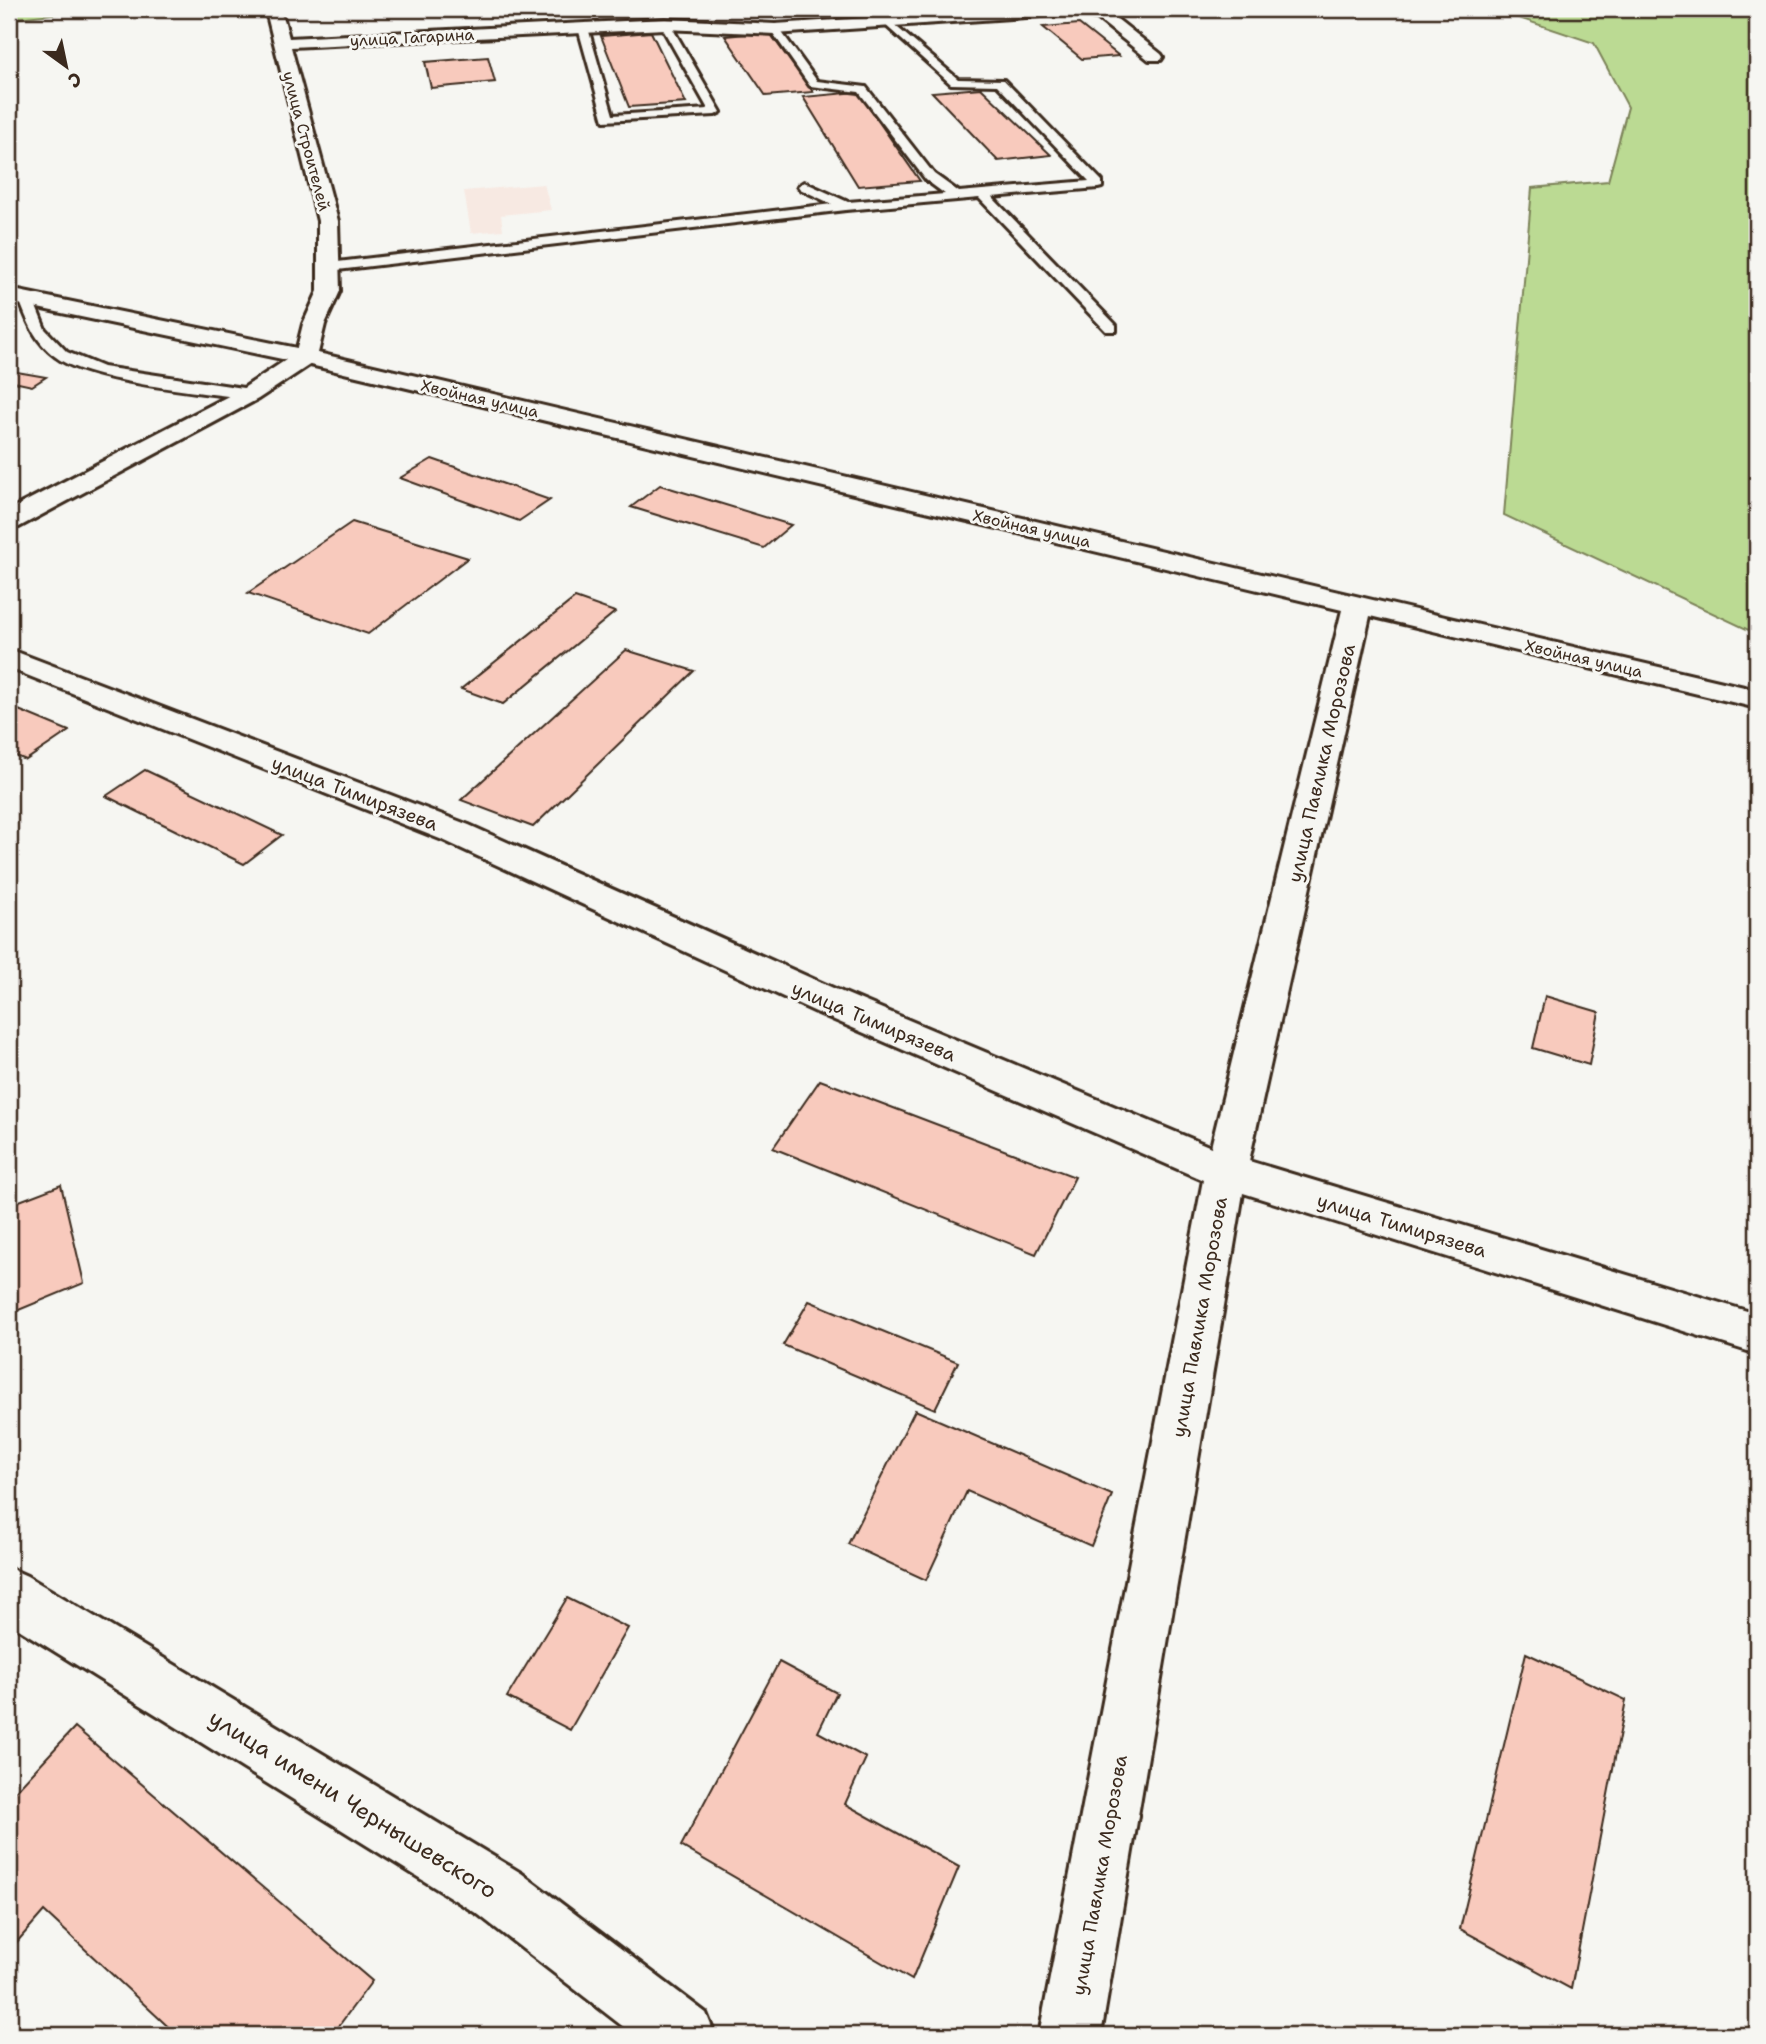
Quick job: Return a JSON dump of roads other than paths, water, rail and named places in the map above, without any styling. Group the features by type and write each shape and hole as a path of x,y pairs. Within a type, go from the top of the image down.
{"street":[{"name":"улица Строителей","path":"269,9 276,19 328,221 330,290 314,324 306,357"},
{"name":"улица Гагарина","path":"281,43 665,24 775,29 1071,9 1102,14 1155,57"},
{"name":"Хвойная улица","path":"17,298 306,357 1757,699"},
{"path":"9,521 250,394 306,357"},
{"name":"улица Павлика Морозова","path":"1070,2035 1226,1171 1358,605"},
{"name":"улица Тимирязева","path":"9,658 457,833 829,1002 1226,1171 1757,1334"},
{"name":"улица имени Чернышевского","path":"9,1594 500,1894 684,2035"}],"lane":[{"path":"329,267 846,206 1098,184 1000,82 955,82 885,20"},
{"path":"583,28 608,118 715,112 665,24"},
{"path":"775,29 814,84 862,89 930,177 956,196"},
{"path":"804,186 846,206"},
{"path":"982,194 1111,328"},
{"path":"17,298 38,331 62,355 100,371 250,394"}]}
